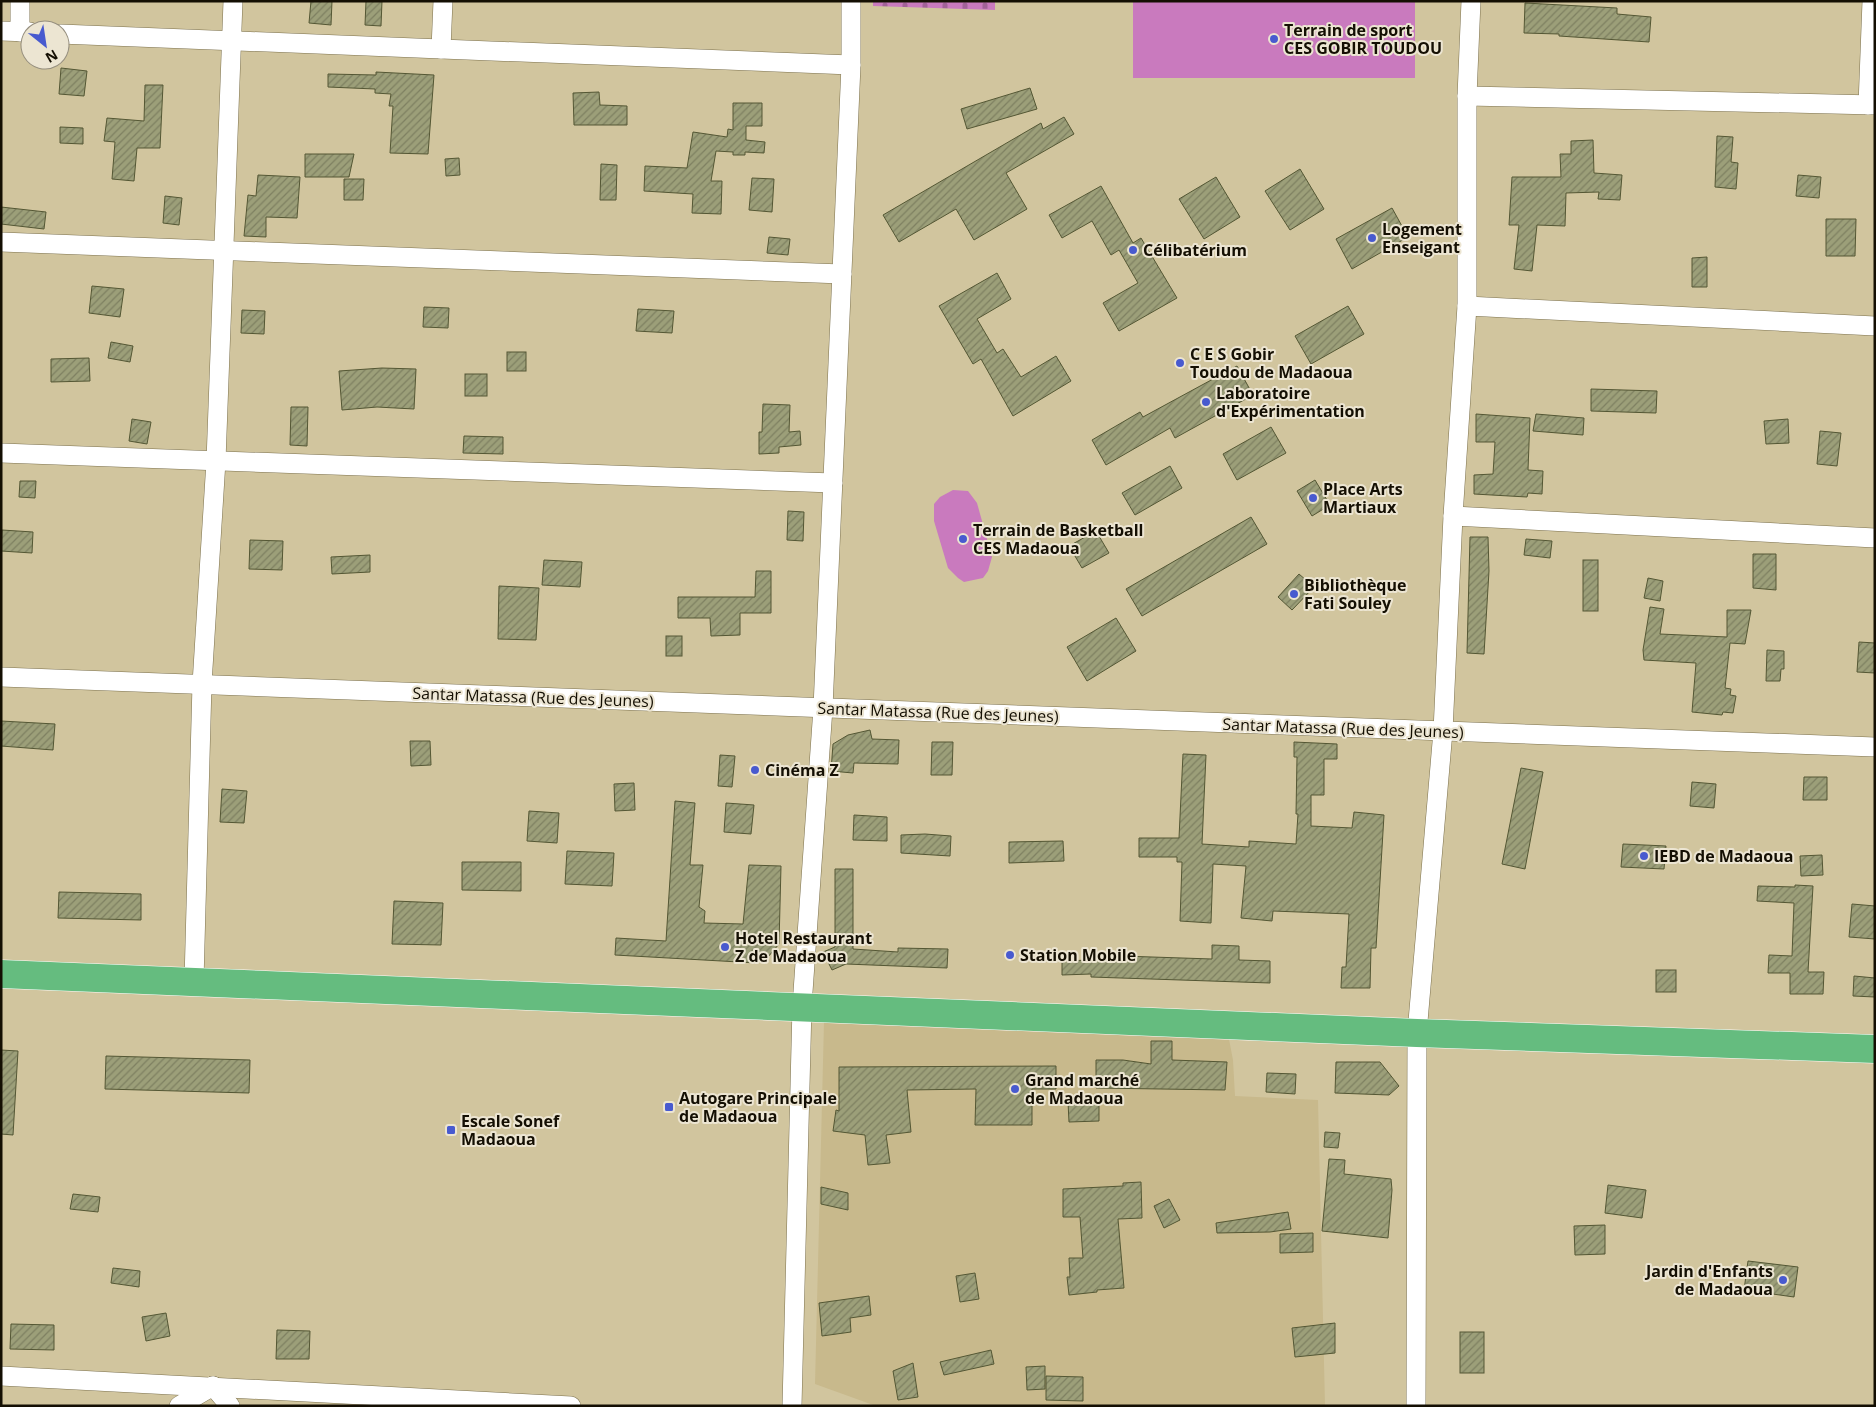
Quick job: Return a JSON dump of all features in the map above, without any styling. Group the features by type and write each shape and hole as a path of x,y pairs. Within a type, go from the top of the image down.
{"highway":[{"path":"1,974 1417,1033 1875,1049"}],"street":[{"path":"17,32 20,1"},
{"path":"194,981 202,684 216,461 233,1"},
{"path":"441,49 443,1"},
{"path":"792,1406 802,1006 823,708 851,65 851,1"},
{"path":"1416,1406 1417,1033 1443,731 1453,516 1467,306 1467,96 1471,1"},
{"path":"1467,96 1871,105 1872,1"},
{"path":"70,34 851,65"},
{"path":"1,242 842,274"},
{"path":"1467,306 1875,326"},
{"path":"1,453 833,484"},
{"path":"1453,516 1875,538"},
{"name":"Santar Matassa (Rue des Jeunes)","path":"1,677 1875,747"},
{"path":"1,1376 571,1406"},
{"path":"179,1406 213,1386"},
{"path":"213,1386 230,1406"}],"shaded area":[{"name":"Grand marché de Madaoua","path":"824,1022 1228,1034 1233,1060 1235,1096 1318,1100 1325,1406 876,1406 815,1384"}],"green space":[{"path":"873,1 995,1 995,10 873,6"},
{"name":"Terrain de sport CES GOBIR TOUDOU","path":"1133,1 1415,1 1415,78 1133,78"},
{"name":"Terrain de Basketball CES Madaoua","path":"953,490 968,491 977,503 992,557 988,571 983,578 964,582 948,568 934,521 934,504 940,497"}],"building":[{"path":"311,1 332,1 331,25 309,23"},
{"path":"366,1 382,1 381,26 365,25"},
{"path":"1525,3 1617,8 1617,14 1651,17 1649,42 1559,36 1559,34 1524,33"},
{"path":"61,70 87,71 84,96 59,94"},
{"path":"376,72 434,75 428,154 390,153 393,106 389,106 391,94 375,93 375,89 328,87 328,74 376,75"},
{"path":"145,85 163,85 160,148 137,148 134,181 112,179 115,142 104,141 107,118 144,121"},
{"path":"1030,88 1037,109 967,129 961,109"},
{"path":"599,92 600,105 627,106 627,125 574,125 573,93"},
{"path":"733,103 762,103 762,126 746,126 746,140 765,142 764,153 745,152 745,155 733,155 733,152 716,151 711,181 722,181 721,214 692,213 693,194 644,191 645,166 687,168 693,132 727,137 728,129 733,130"},
{"path":"1064,117 1074,134 1006,173 1027,209 974,240 956,209 899,242 883,215 1041,123 1043,129"},
{"path":"60,127 83,128 83,144 60,143"},
{"path":"1717,136 1733,137 1731,162 1738,163 1736,189 1715,187"},
{"path":"1593,140 1594,173 1622,175 1620,200 1598,199 1599,192 1566,193 1565,226 1537,225 1532,271 1514,269 1519,225 1509,225 1512,177 1561,177 1560,154 1571,154 1571,141"},
{"path":"305,154 354,154 349,177 305,177"},
{"path":"459,158 460,175 446,176 445,159"},
{"path":"601,164 617,165 616,200 600,200"},
{"path":"1300,169 1324,209 1290,230 1265,191"},
{"path":"258,175 300,177 297,218 266,217 266,237 244,236 248,195 256,196"},
{"path":"1798,175 1821,177 1819,198 1796,196"},
{"path":"1216,177 1240,217 1204,239 1179,199"},
{"path":"752,178 774,179 772,212 749,210"},
{"path":"344,179 364,179 363,200 344,200"},
{"path":"1101,186 1133,243 1141,238 1177,298 1119,331 1103,303 1138,283 1119,250 1111,255 1092,221 1062,238 1049,215"},
{"path":"165,196 182,198 179,225 163,223"},
{"path":"1,207 46,212 44,229 1,224"},
{"name":"Logement Enseigant","path":"1392,208 1408,237 1352,269 1336,239"},
{"path":"1826,219 1856,219 1855,256 1826,256"},
{"path":"769,237 790,239 788,255 767,253"},
{"path":"1707,257 1707,287 1692,287 1692,258"},
{"path":"997,273 1011,299 977,319 997,353 1003,349 1021,377 1056,356 1071,381 1013,416 981,359 973,364 939,306"},
{"path":"92,286 124,289 120,317 89,313"},
{"path":"1348,306 1364,334 1311,364 1295,336"},
{"path":"424,307 449,308 448,328 423,327"},
{"path":"638,309 674,311 672,333 636,331"},
{"path":"242,310 265,311 264,334 241,333"},
{"path":"111,342 133,346 130,362 108,358"},
{"path":"507,352 526,352 526,371 507,371"},
{"path":"89,358 90,381 51,382 51,359"},
{"path":"1237,366 1253,395 1175,438 1170,428 1106,465 1092,440 1140,412 1143,417"},
{"path":"382,368 416,369 414,409 377,407 342,410 339,371"},
{"path":"465,374 487,374 487,396 465,396"},
{"path":"1591,389 1657,391 1656,413 1591,411"},
{"path":"763,404 790,405 789,432 800,431 801,445 779,447 779,453 759,454 759,432 762,432"},
{"path":"291,407 308,407 307,446 290,445"},
{"path":"1476,414 1530,418 1528,470 1543,471 1542,494 1528,493 1527,497 1474,494 1474,475 1493,474 1495,442 1476,442"},
{"path":"1536,414 1584,418 1583,435 1533,431"},
{"path":"132,419 151,422 147,444 129,441"},
{"path":"1788,419 1789,443 1766,444 1764,421"},
{"path":"1271,427 1286,453 1237,480 1223,454"},
{"path":"1820,431 1841,433 1837,466 1817,464"},
{"path":"464,436 503,437 503,454 463,453"},
{"path":"1170,466 1182,488 1135,515 1122,493"},
{"name":"Place Arts Martiaux","path":"1315,480 1330,505 1312,516 1297,491"},
{"path":"20,481 36,481 35,498 19,497"},
{"path":"788,511 804,512 803,541 787,540"},
{"path":"1251,517 1267,544 1142,616 1126,589"},
{"path":"2,530 33,532 32,553 1,551"},
{"path":"1096,531 1109,553 1082,568 1069,546"},
{"path":"1470,537 1488,537 1489,571 1484,654 1467,653"},
{"path":"1526,539 1552,541 1550,558 1524,555"},
{"path":"250,540 283,541 282,570 249,569"},
{"path":"1753,554 1776,554 1776,590 1753,588"},
{"path":"370,555 370,572 332,574 331,557"},
{"path":"544,560 582,562 580,587 542,585"},
{"path":"1583,560 1598,560 1598,611 1583,611"},
{"path":"756,571 771,571 771,613 740,613 740,635 711,636 710,618 678,618 678,597 755,597"},
{"path":"1299,574 1314,587 1292,610 1278,597"},
{"path":"1648,578 1663,581 1660,601 1644,598"},
{"path":"499,586 539,588 536,640 498,639"},
{"path":"1650,607 1664,609 1660,634 1727,637 1727,610 1751,610 1745,644 1730,643 1725,688 1731,689 1730,695 1736,696 1733,713 1723,712 1722,715 1692,712 1696,663 1644,660 1643,650"},
{"path":"1116,618 1136,651 1087,681 1067,647"},
{"path":"666,636 682,636 682,656 666,656"},
{"path":"1859,642 1875,643 1875,673 1857,672"},
{"path":"1767,650 1784,651 1784,669 1781,669 1780,681 1766,681"},
{"path":"1,721 55,724 53,750 1,746"},
{"path":"870,730 872,739 899,740 898,764 854,763 853,773 831,771 833,744 848,735"},
{"path":"410,741 430,741 431,765 411,766"},
{"path":"932,742 953,742 952,775 931,775"},
{"path":"1294,742 1337,744 1337,759 1324,759 1324,795 1311,795 1311,826 1352,828 1354,812 1384,815 1376,948 1371,948 1370,988 1341,988 1342,967 1346,967 1349,914 1273,911 1272,921 1241,918 1246,866 1213,864 1211,923 1180,921 1182,862 1177,862 1177,857 1139,857 1139,838 1179,838 1183,754 1206,755 1202,844 1249,847 1249,841 1296,844 1298,814 1296,814 1297,757 1294,757"},
{"path":"720,755 735,756 732,787 718,786"},
{"path":"1521,768 1543,772 1525,869 1502,864"},
{"path":"1804,777 1827,777 1827,800 1803,800"},
{"path":"1692,782 1716,784 1714,808 1690,806"},
{"path":"634,783 635,810 615,811 614,784"},
{"path":"222,789 247,791 244,823 220,822"},
{"path":"675,801 695,803 690,865 703,865 699,907 705,911 704,923 743,924 749,865 781,866 779,944 768,957 757,963 615,955 616,938 666,941"},
{"path":"726,803 754,805 751,834 724,832"},
{"path":"529,811 559,813 557,843 527,841"},
{"path":"854,815 887,817 887,841 853,840"},
{"path":"901,835 951,836 950,856 901,853"},
{"path":"1063,841 1064,861 1009,863 1009,842"},
{"name":"IEBD de Madaoua","path":"1623,844 1666,846 1664,869 1621,867"},
{"path":"567,851 614,853 612,886 565,884"},
{"path":"1822,855 1823,875 1801,876 1800,856"},
{"path":"462,862 521,862 521,891 462,890"},
{"path":"835,869 853,869 853,949 898,952 898,948 948,949 947,968 846,964 832,970 823,952 835,947"},
{"path":"1795,885 1813,886 1808,972 1824,972 1823,994 1790,994 1790,973 1768,973 1769,955 1792,956 1794,903 1757,901 1758,886 1795,887"},
{"path":"59,892 141,894 141,920 58,918"},
{"path":"394,901 443,903 441,945 392,944"},
{"path":"1852,904 1875,906 1875,939 1849,937"},
{"path":"1212,945 1239,946 1239,960 1270,961 1270,983 1091,977 1091,974 1062,975 1062,961 1091,960 1092,955 1212,959"},
{"path":"1656,970 1676,970 1676,992 1656,992"},
{"path":"1854,976 1875,978 1875,997 1853,996"},
{"path":"1151,1041 1172,1041 1172,1060 1227,1062 1225,1090 1096,1088 1096,1060 1123,1060 1151,1064"},
{"path":"1,1050 18,1051 13,1135 1,1134"},
{"path":"106,1056 250,1060 249,1093 105,1089"},
{"path":"1336,1062 1380,1062 1399,1086 1389,1095 1335,1093"},
{"path":"1056,1066 1056,1089 1032,1089 1032,1125 975,1125 976,1089 907,1090 911,1132 886,1135 890,1163 868,1165 865,1135 833,1131 836,1110 839,1111 839,1067"},
{"path":"1267,1073 1296,1074 1295,1094 1266,1092"},
{"path":"1099,1101 1099,1121 1069,1122 1068,1102"},
{"path":"1325,1132 1340,1133 1338,1148 1324,1147"},
{"path":"1329,1159 1345,1160 1344,1174 1391,1179 1392,1190 1388,1238 1322,1231"},
{"path":"1141,1182 1142,1218 1118,1219 1124,1288 1069,1295 1067,1277 1070,1277 1069,1258 1083,1258 1080,1217 1063,1217 1063,1189 1123,1186 1123,1183"},
{"path":"1608,1185 1646,1190 1642,1218 1605,1213"},
{"path":"821,1187 848,1193 848,1210 821,1204"},
{"path":"73,1194 100,1197 98,1212 70,1209"},
{"path":"1169,1199 1180,1220 1164,1228 1154,1206"},
{"path":"1288,1212 1291,1229 1270,1232 1217,1233 1216,1223"},
{"path":"1605,1225 1605,1254 1575,1255 1574,1226"},
{"path":"1313,1233 1313,1252 1280,1253 1280,1234"},
{"path":"1748,1261 1798,1267 1794,1297 1744,1290"},
{"path":"113,1268 140,1271 139,1287 111,1283"},
{"path":"975,1273 979,1299 960,1302 956,1276"},
{"path":"869,1296 871,1315 850,1318 851,1332 822,1336 819,1303"},
{"path":"166,1313 170,1336 146,1341 142,1317"},
{"path":"1335,1323 1335,1353 1295,1357 1292,1328"},
{"path":"11,1324 54,1325 54,1350 10,1349"},
{"path":"277,1330 310,1331 309,1359 276,1359"},
{"path":"1460,1332 1484,1332 1484,1373 1460,1373"},
{"path":"991,1350 994,1364 944,1375 940,1362"},
{"path":"913,1363 918,1397 898,1400 893,1371"},
{"path":"1045,1366 1045,1389 1027,1390 1026,1367"},
{"path":"1046,1376 1083,1377 1083,1401 1046,1400"}],"place":[{"name":"Terrain de sport CES GOBIR TOUDOU","path":"1274,39"},
{"name":"Logement Enseigant","path":"1372,238"},
{"name":"Célibatérium","path":"1133,250"},
{"name":"C E S Gobir Toudou de Madaoua","path":"1180,363"},
{"name":"Laboratoire d'Expérimentation","path":"1206,402"},
{"name":"Place Arts Martiaux","path":"1313,498"},
{"name":"Terrain de Basketball CES Madaoua","path":"963,539"},
{"name":"Bibliothèque Fati Souley","path":"1294,594"},
{"name":"Cinéma Z","path":"755,770"},
{"name":"IEBD de Madaoua","path":"1644,856"},
{"name":"Hotel Restaurant Z de Madaoua","path":"725,947"},
{"name":"Station Mobile","path":"1010,955"},
{"name":"Grand marché de Madaoua","path":"1015,1089"},
{"name":"Autogare Principale de Madaoua","path":"669,1107"},
{"name":"Escale Sonef Madaoua","path":"451,1130"},
{"name":"Jardin d'Enfants de Madaoua","path":"1783,1280"}]}
